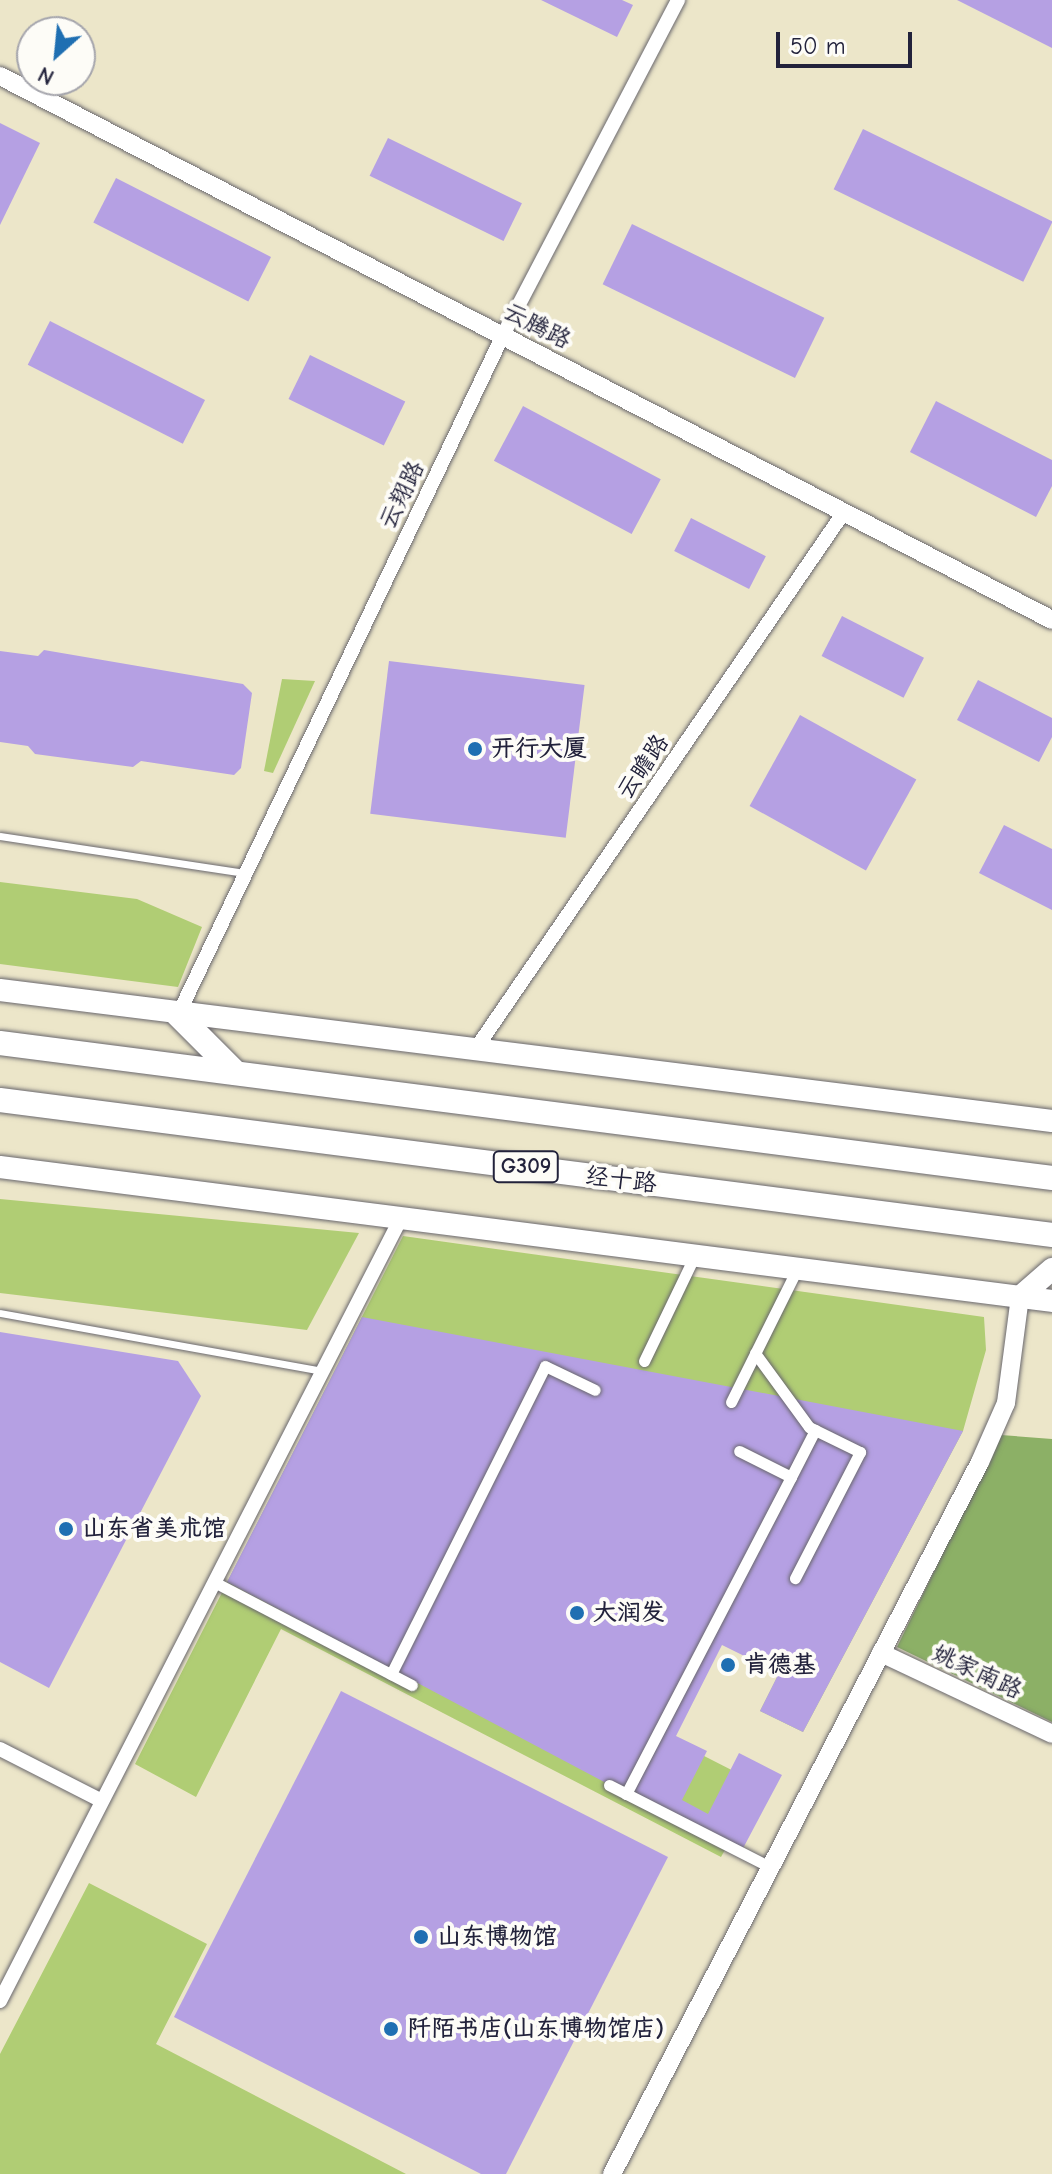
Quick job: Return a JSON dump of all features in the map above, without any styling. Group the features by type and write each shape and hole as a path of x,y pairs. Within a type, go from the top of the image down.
{"highway":[{"path":"178,1015 236,1073"},
{"name":"G309","path":"0,1043 1052,1178"},
{"name":"经十路","path":"0,1100 1052,1235"}],"main road":[{"path":"0,990 178,1015 477,1047 1052,1121"},
{"path":"0,1167 1052,1301"},
{"path":"1020,1297 1052,1269"}],"street":[{"name":"云翔路","path":"178,1015 503,335 678,0"},
{"name":"云腾路","path":"0,76 1052,620"},
{"name":"云瞻路","path":"477,1047 844,512"},
{"path":"0,2001 401,1218"},
{"path":"644,1361 694,1257"},
{"path":"731,1402 797,1269"},
{"path":"612,2174 881,1653 1006,1403 1020,1297"},
{"path":"755,1353 815,1430 860,1452 795,1578"},
{"path":"391,1674 545,1366 595,1390"},
{"path":"626,1794 815,1430"},
{"path":"739,1451 791,1477"},
{"path":"214,1582 412,1685"},
{"name":"姚家南路","path":"881,1653 1052,1734"},
{"path":"0,1749 102,1801"},
{"path":"609,1785 770,1867"}],"lane":[{"path":"0,836 246,873"},
{"path":"0,1313 322,1371"}],"green space":[{"path":"282,679 315,681 273,773 264,771"},
{"path":"0,882 137,899 202,927 178,987 0,964"},
{"path":"0,1199 359,1233 307,1330 0,1293"},
{"name":"大润发","path":"403,1236 984,1317 986,1350 963,1431 803,1732 760,1711 820,1592 750,1554 657,1732 761,1785 721,1857 281,1629 196,1797 135,1764"},
{"path":"1001,1435 1052,1439 1052,1722 897,1647"},
{"path":"89,1883 207,1944 156,2044 406,2174 0,2174 0,2054"}],"building":[{"path":"541,0 622,0 633,5 617,37"},
{"path":"957,0 1052,0 1052,48"},
{"path":"0,123 40,143 0,225"},
{"path":"863,129 1052,221 1023,282 834,189"},
{"path":"388,138 522,203 504,241 370,176"},
{"path":"116,178 271,257 248,302 93,223"},
{"path":"632,224 824,318 795,378 603,284"},
{"path":"50,321 205,400 183,444 28,365"},
{"path":"310,355 405,401 384,446 289,399"},
{"path":"936,401 1052,460 1052,486 1036,517 910,452"},
{"path":"523,406 661,479 632,534 494,461"},
{"path":"691,518 766,556 749,589 674,551"},
{"path":"842,616 924,658 904,698 822,656"},
{"path":"44,650 243,684 252,693 241,768 234,775 141,761 133,767 35,754 28,746 0,742 0,651 38,656"},
{"name":"开行大厦","path":"389,661 585,685 566,838 370,814"},
{"path":"978,680 1052,718 1052,737 1039,762 957,720"},
{"path":"800,715 916,779 866,870 750,806"},
{"path":"1004,825 1052,849 1052,910 979,873"},
{"name":"大润发","path":"362,1317 963,1431 803,1732 760,1711 779,1673 722,1645 676,1736 707,1751 682,1800 708,1814 739,1753 782,1775 740,1854 227,1582"},
{"name":"山东省美术馆","path":"0,1332 178,1361 201,1396 49,1688 0,1662"},
{"name":"山东博物馆","path":"341,1691 668,1857 506,2174 481,2174 174,2017"}],"place":[{"name":"开行大厦","path":"475,749"},
{"name":"山东省美术馆","path":"66,1529"},
{"name":"大润发","path":"577,1613"},
{"name":"肯德基","path":"728,1665"},
{"name":"山东博物馆","path":"421,1937"},
{"name":"阡陌书店(山东博物馆店)","path":"391,2029"}]}
